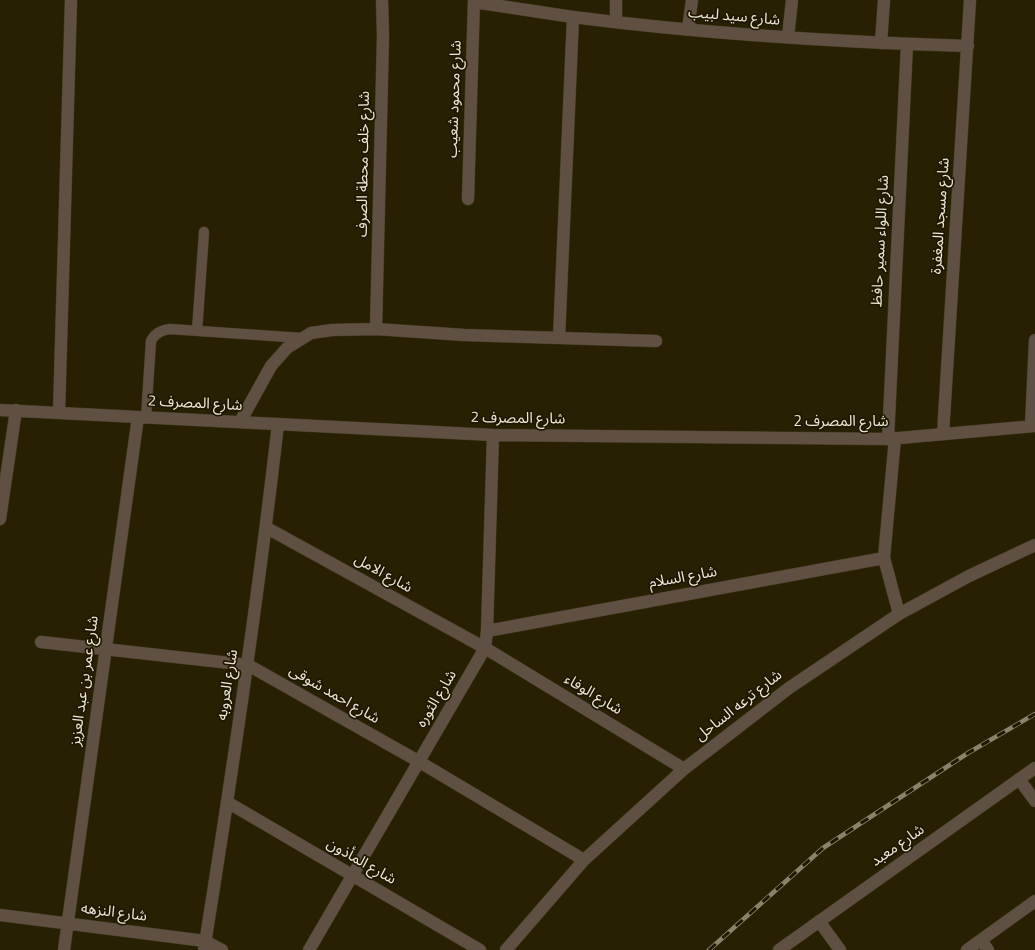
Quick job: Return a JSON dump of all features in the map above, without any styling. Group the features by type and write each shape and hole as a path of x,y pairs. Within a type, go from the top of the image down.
{"street":[{"path":"59,413 70,0"},
{"name":"شارع خلف محطة الصرف","path":"376,329 383,36 382,0"},
{"path":"616,0 616,21"},
{"path":"688,29 692,0"},
{"path":"788,38 792,0"},
{"path":"881,43 884,0"},
{"name":"شارع مسجد المغفرة","path":"943,434 970,0"},
{"name":"شارع سيد لبيب","path":"474,1 573,17 688,29 788,38 968,46"},
{"name":"شارع محمود شعيب","path":"468,198 474,1"},
{"path":"558,338 573,17"},
{"name":"شارع اللواء سمير حافظ","path":"884,558 891,439 907,44"},
{"path":"240,422 271,366 287,348 311,333 332,330 376,329 464,335 656,341"},
{"path":"1033,426 1035,340"},
{"name":"شارع المصرف 2","path":"0,410 493,435 891,439 1033,426"},
{"path":"0,519 16,410"},
{"name":"شارع عمر بن عبد العزيز","path":"64,950 106,649 142,417"},
{"name":"شارع العروبه","path":"204,946 248,665 278,424"},
{"name":"شارع الثوره","path":"309,950 485,648 487,630 493,435"},
{"name":"شارع الامل","path":"266,528 485,648"},
{"name":"شارع ترعه الساحل","path":"506,950 584,860 684,769 789,688 899,614 969,576 1035,545"},
{"path":"884,558 899,614"},
{"name":"شارع السلام","path":"487,630 884,558"},
{"name":"شارع احمد شوقى","path":"41,642 248,665 418,761 584,860"},
{"name":"شارع الوفاء","path":"485,648 684,769"},
{"name":"شارع معبد","path":"779,950 1035,768"},
{"path":"1019,779 1035,801"},
{"name":"شارع المأذون","path":"227,802 480,950"},
{"path":"967,950 1035,901"},
{"name":"شارع النزهه","path":"0,915 67,924 222,950"},
{"path":"819,921 840,950"},
{"path":"981,940 988,950"}],"lane":[{"path":"197,330 204,232"},
{"path":"142,417 151,341 156,334 165,329 302,338"}],"railway":[{"path":"709,950 823,848 968,753 1035,714"}]}
